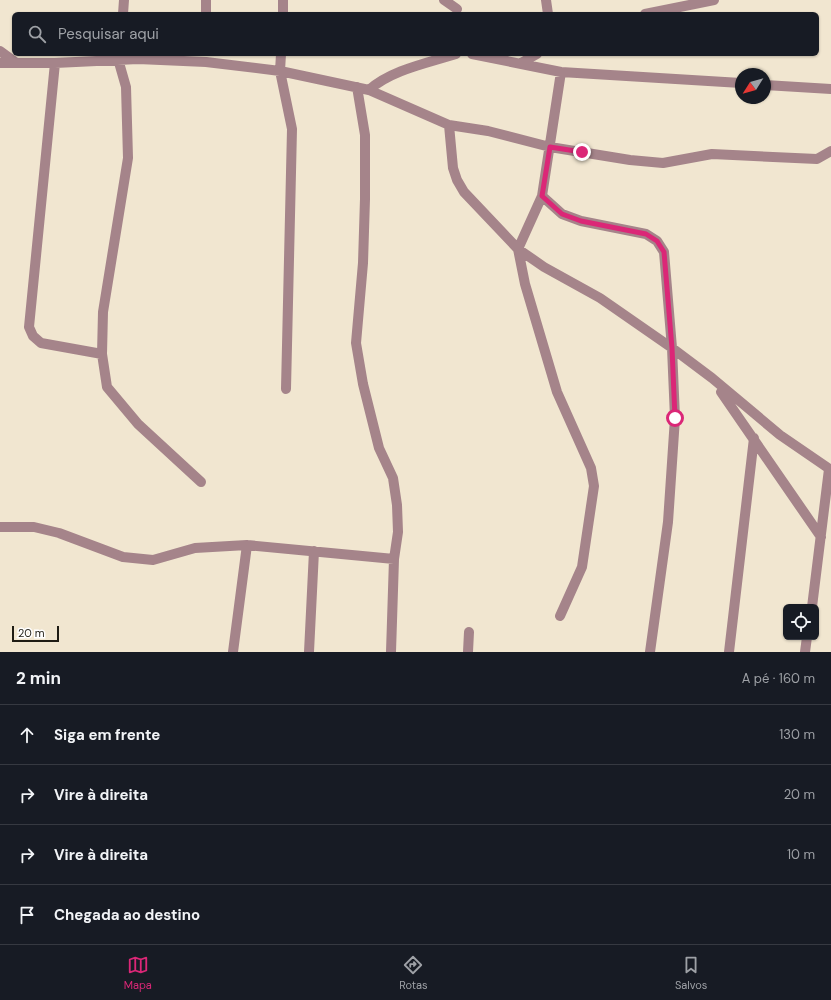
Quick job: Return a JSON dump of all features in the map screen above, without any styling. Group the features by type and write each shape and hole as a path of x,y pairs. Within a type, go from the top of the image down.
{"street":[{"path":"123,12 124,0"},
{"path":"206,0 206,12"},
{"path":"283,0 283,12"},
{"path":"444,0 457,8"},
{"path":"546,0 548,12"},
{"path":"655,12 714,0"},
{"path":"0,51 16,62"},
{"path":"281,56 280,71 292,128 286,389"},
{"path":"369,90 390,76 450,56"},
{"path":"484,56 521,62 561,72 735,83"},
{"path":"521,62 532,56"},
{"path":"0,63 55,63 118,57 206,58 280,71 369,90 449,125 488,131 550,147 630,160 663,163 712,154 816,159 831,151"},
{"path":"118,57 126,87 128,158 104,312 102,354 107,386 138,424 201,482"},
{"path":"55,63 29,327 33,336 41,343 102,354"},
{"path":"560,616 582,567 594,486 591,468 557,392 525,284 518,249 542,196 561,72"},
{"path":"771,85 831,89"},
{"path":"357,87 365,135 365,178 363,263 356,343 363,384 379,448 393,478 397,505 398,526 394,559 391,652"},
{"path":"449,125 453,168 457,180 464,192 518,249 544,267 600,298 672,348 712,378 780,435 830,469 812,604"},
{"path":"542,196 562,214 581,221 646,234 657,241 664,252 672,348 675,418 668,522 650,652"},
{"path":"712,378 821,537"},
{"path":"729,652 754,438"},
{"path":"0,528 34,527 59,533 123,557 153,560 195,548 247,545 394,559"},
{"path":"233,652 247,545"},
{"path":"309,652 314,551"},
{"path":"468,652 469,632"},
{"path":"805,652 807,640"}],"route":[{"path":"582,152 550,147 542,196 562,214 581,221 646,234 657,241 664,252 672,348 675,418"}]}
